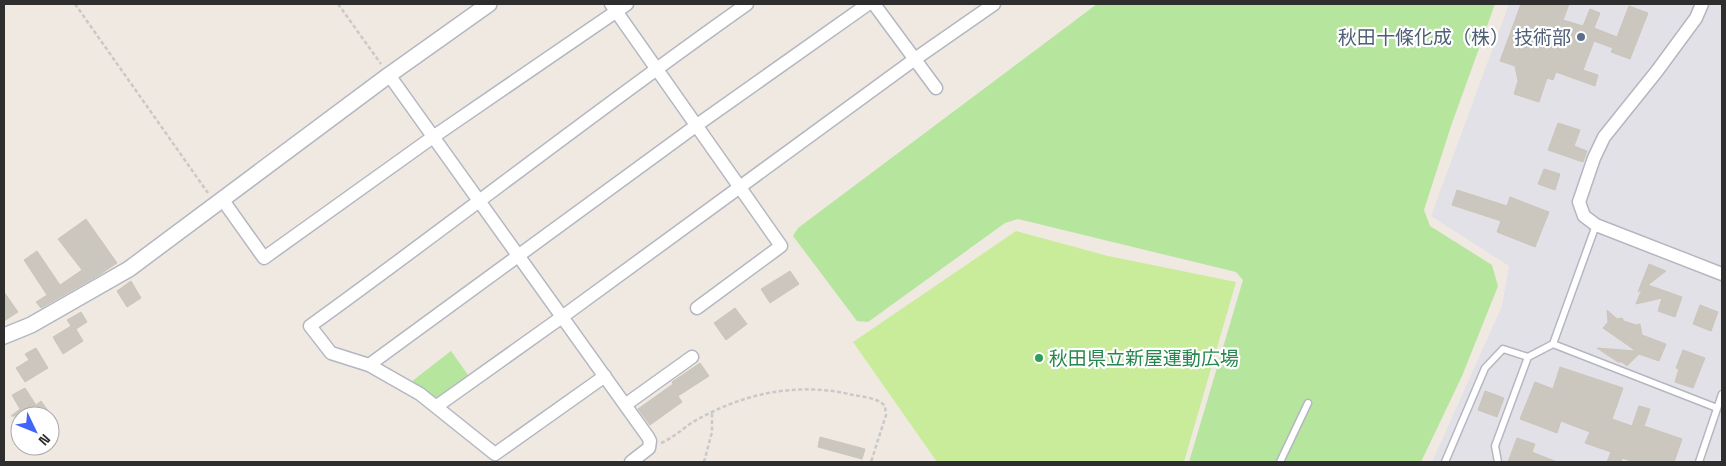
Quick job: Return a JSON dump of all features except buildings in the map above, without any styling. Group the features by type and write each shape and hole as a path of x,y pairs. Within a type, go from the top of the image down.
{"street":[{"path":"4,336 31,325 130,269 389,75 489,4"},
{"path":"219,202 264,258 614,8 627,4"},
{"path":"605,376 495,454 420,394 369,365 331,353 310,326 480,202 656,68 747,4"},
{"path":"369,365 696,125 868,4"},
{"path":"874,4 936,88"},
{"path":"437,406 915,59 994,4"},
{"path":"1702,4 1696,18 1685,33 1604,137 1594,158 1579,202 1584,216 1596,225 1722,274"},
{"path":"614,8 781,246 697,308"},
{"path":"389,75 648,437 649,448 631,462"},
{"path":"625,404 692,357"}],"lane":[{"path":"1498,462 1495,446 1528,357 1553,344 1596,225"},
{"path":"1553,344 1717,408"},
{"path":"1445,462 1485,368 1503,349 1528,357"},
{"path":"1699,462 1722,394"},
{"path":"1280,462 1308,403"}],"path":[{"path":"75,4 219,202"},
{"path":"338,4 389,75"},
{"path":"650,444 666,441 693,422 712,412 758,394 797,389 830,390 879,401 886,406 886,415 871,462"},
{"path":"704,462 712,432 712,412"}],"shaded area":[{"path":"1509,4 1722,4 1722,462 1432,462 1502,306 1509,266 1431,216"}],"green space":[{"path":"1097,4 1495,4 1451,126 1424,210 1430,226 1492,265 1498,286 1462,376 1421,462 1189,462 1243,280 1236,272 1018,219 1005,223 868,322 857,321 793,236 798,228"},
{"name":"秋田県立新屋運動広場","path":"1016,231 1108,256 1236,282 1184,462 937,462 853,342"},
{"path":"451,351 468,375 435,399 411,382"}],"place":[{"name":"秋田十條化成（株） 技術部","path":"1581,37"},
{"name":"秋田県立新屋運動広場","path":"1039,358"}]}
